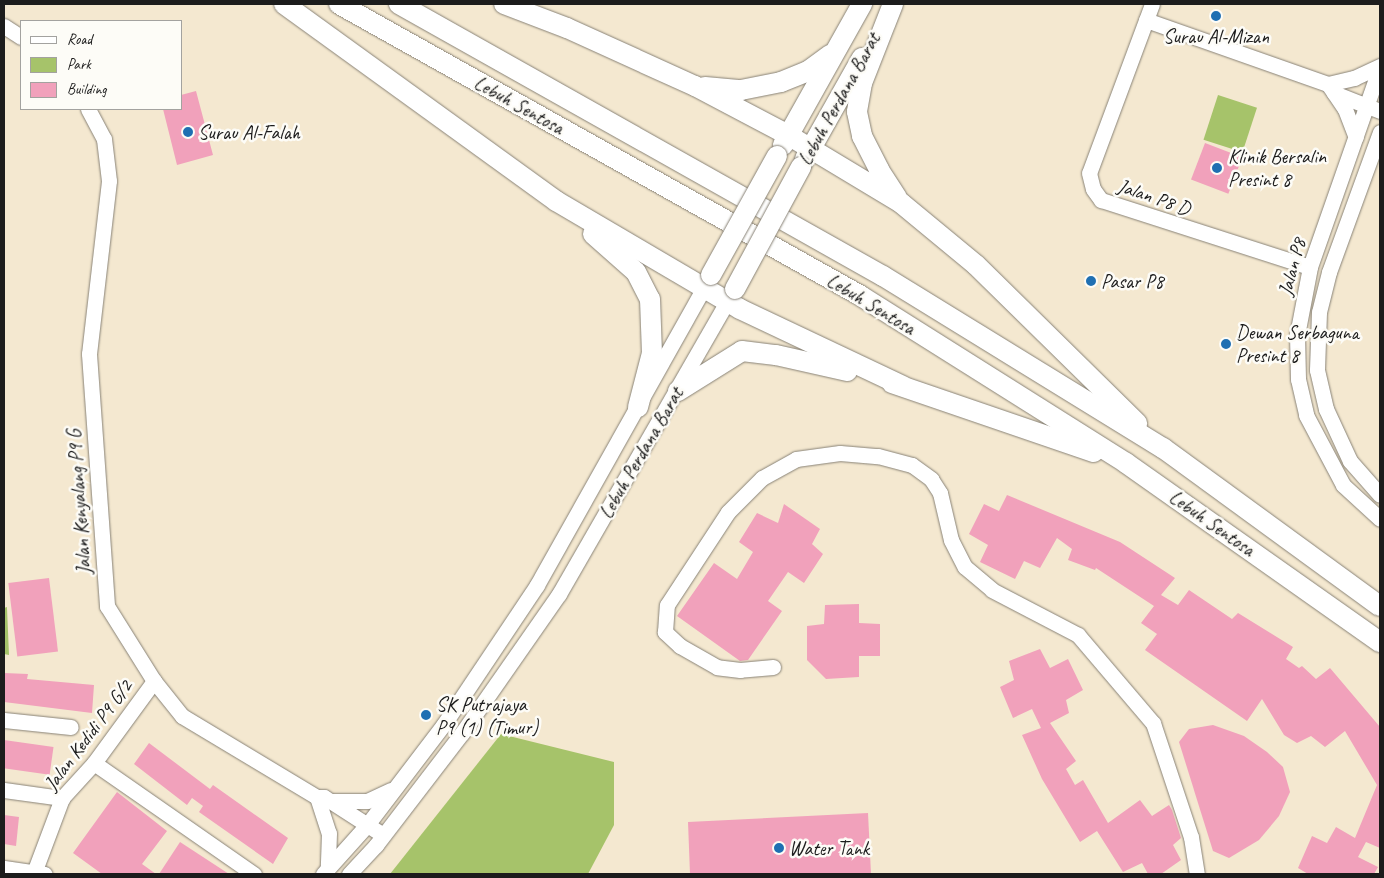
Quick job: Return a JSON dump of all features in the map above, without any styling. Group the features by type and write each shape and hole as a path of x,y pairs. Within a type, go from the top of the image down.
{"main road":[{"path":"284,4 556,201 636,272 650,299 652,353 638,407"},
{"name":"Lebuh Sentosa","path":"339,4 861,296 1126,463 1380,642"},
{"name":"Lebuh Sentosa","path":"399,4 883,276 1163,448 1380,606"},
{"path":"504,4 566,28 695,86 811,148 901,203 976,265 1163,448"},
{"name":"Lebuh Perdana Barat","path":"707,282 862,4"},
{"path":"892,4 862,83 857,112 862,136 874,162 901,203"},
{"name":"Lebuh Perdana Barat","path":"731,295 892,4"},
{"path":"695,86 740,90 782,82 808,71 835,52"},
{"path":"556,201 903,386"},
{"path":"678,391 742,351 817,363 903,386 1126,463"}],"street":[{"name":"Jalan P8 D","path":"1152,4 1089,173 1093,189 1101,200 1310,267"},
{"path":"1146,20 1375,102"},
{"path":"4,26 20,36"},
{"path":"1334,86 1380,67"},
{"name":"Jalan P8","path":"1380,67 1375,102 1356,136 1310,267 1297,335 1298,379 1306,415 1343,485 1380,519"},
{"path":"1334,86 1356,136"},
{"name":"Jalan Kenyalang P9 G","path":"89,110 104,139 110,181 89,354 107,606 154,681 182,716 322,800 379,840"},
{"name":"Jalan P8","path":"1380,132 1329,272 1319,312 1317,370 1326,409 1350,460 1380,495"},
{"name":"Lebuh Perdana Barat","path":"325,871 364,829 444,724 537,585 707,282"},
{"name":"Lebuh Perdana Barat","path":"349,874 379,840 462,733 559,594 678,391 731,295"},
{"path":"773,667 740,670 717,668 680,646 665,632 667,605 728,512 762,478 796,459 840,453 878,456 912,465 931,479 940,493 951,540 965,567 992,590 1078,635 1150,718 1190,837 1197,874"},
{"name":"Jalan Kedidi P9 G/2","path":"40,872 62,798 94,763 154,681"},
{"path":"4,720 70,727"},
{"path":"94,763 254,874"},
{"path":"325,871 329,833 322,800 367,801 395,788"},
{"path":"4,790 62,798"},
{"path":"4,868 40,872"}],"green space":[{"path":"1218,95 1257,108 1242,152 1203,140"},
{"path":"7,607 9,655 4,654 4,608"},
{"path":"501,734 614,762 614,825 588,874 390,874"}],"building":[{"name":"Surau Al-Falah","path":"196,91 213,155 177,165 163,110 182,110 182,95"},
{"name":"Klinik Bersalin Presint 8","path":"1205,143 1242,157 1228,194 1191,179"},
{"path":"1007,495 1120,542 1175,578 1161,595 1178,605 1189,590 1232,619 1238,613 1293,647 1286,659 1299,668 1302,666 1316,679 1330,668 1380,727 1380,848 1366,842 1358,857 1378,867 1374,874 1308,874 1298,868 1312,836 1327,843 1336,827 1355,838 1377,785 1345,731 1325,747 1311,736 1297,743 1284,735 1262,699 1247,721 1145,650 1157,634 1141,623 1154,606 1096,568 1095,570 1068,560 1072,549 1057,538 1040,568 1024,561 1015,579 980,562 988,545 969,534 984,504 999,511"},
{"path":"784,504 820,529 812,544 823,554 804,583 788,572 768,601 782,611 748,660 740,661 677,616 714,563 737,579 753,552 739,542 757,513 778,523"},
{"path":"49,578 58,651 17,656 8,583"},
{"path":"859,604 859,623 880,624 880,656 859,656 859,677 826,679 807,660 807,626 824,624 825,605"},
{"path":"1040,649 1050,668 1068,659 1083,690 1066,700 1069,713 1050,723 1076,761 1066,769 1075,785 1083,780 1108,823 1140,800 1152,816 1169,805 1172,810 1181,838 1173,845 1181,860 1161,874 1148,874 1142,863 1123,872 1097,831 1080,842 1042,779 1022,735 1041,728 1032,709 1013,718 1000,687 1014,680 1009,661"},
{"path":"4,673 28,674 27,679 94,685 92,713 4,702"},
{"path":"1213,725 1244,736 1267,752 1283,767 1290,792 1279,816 1259,840 1229,858 1213,851 1179,742 1189,729"},
{"path":"4,740 54,747 50,775 4,768"},
{"path":"149,743 210,789 213,785 288,838 273,864 199,812 203,806 192,798 187,805 134,764"},
{"path":"117,792 167,831 142,864 156,874 102,874 73,853"},
{"name":"Water Tank","path":"868,813 871,874 690,874 688,822"},
{"path":"4,815 19,817 16,846 4,844"},
{"path":"180,842 229,874 159,874"}],"place":[{"name":"Surau Al-Mizan","path":"1216,16"},
{"name":"Surau Al-Falah","path":"188,132"},
{"name":"Klinik Bersalin Presint 8","path":"1217,168"},
{"name":"Pasar P8","path":"1091,281"},
{"name":"Dewan Serbaguna Presint 8","path":"1226,344"},
{"name":"SK Putrajaya P9 (1) (Timur)","path":"426,715"},
{"name":"Water Tank","path":"779,848"}]}
